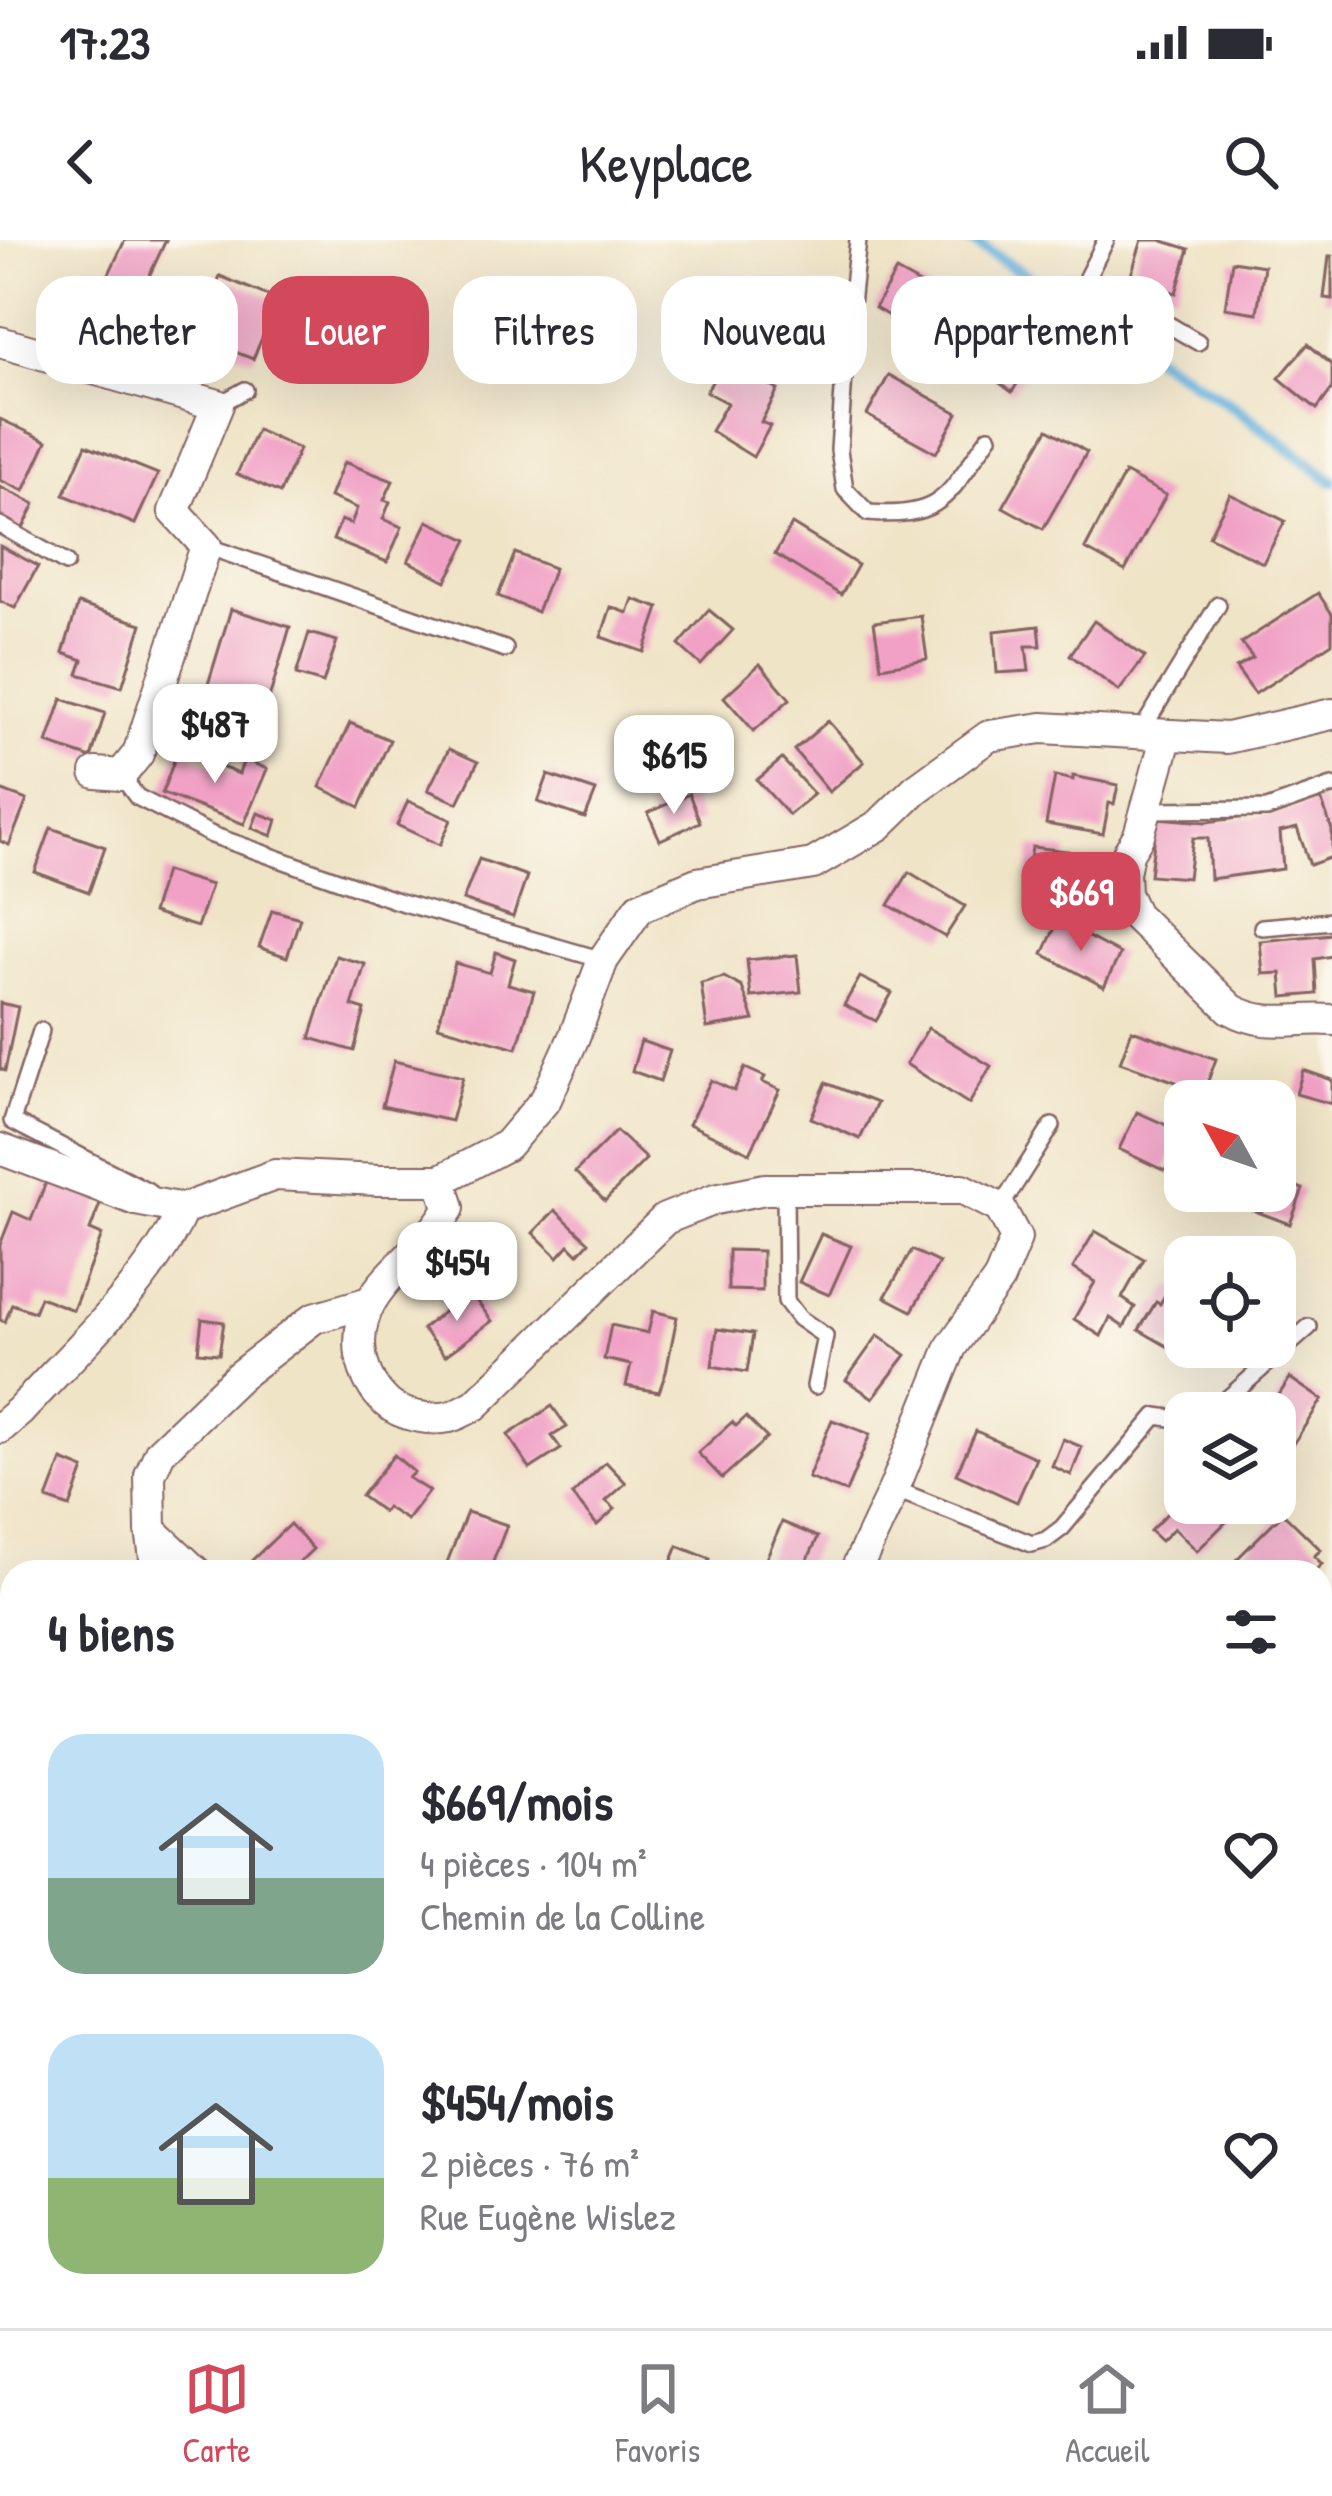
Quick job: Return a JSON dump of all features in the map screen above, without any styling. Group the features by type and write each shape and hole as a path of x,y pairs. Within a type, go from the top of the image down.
{"street":[{"path":"0,342 218,405 174,511 206,546 138,754 108,774"},
{"path":"4,1128 136,1200 183,1208 275,1175 441,1180 506,1145 546,1099 603,960 640,908 697,883 813,864 879,825 916,789 989,736 1042,728 1227,738 1332,713"},
{"path":"1154,734 1147,810 1124,873 1125,894 1135,915 1231,1009 1270,1023 1332,1020"},
{"path":"441,1180 449,1208 439,1226 366,1303 358,1332 369,1381 383,1400 398,1412 424,1417 450,1417 475,1406 665,1220 715,1198 785,1188 964,1189 1000,1208 1016,1238 999,1279 951,1347 861,1560"},
{"path":"0,1428 126,1295 172,1233 183,1208"},
{"path":"155,1560 150,1475 160,1452 239,1376 314,1318 366,1303"},
{"path":"151,1530 183,1560"}],"lane":[{"path":"858,240 839,450 845,489 868,513 904,516 940,503 989,437"},
{"path":"1106,240 1087,277 1198,342"},
{"path":"218,405 245,390"},
{"path":"0,525 66,563"},
{"path":"206,546 505,649"},
{"path":"1154,734 1218,605"},
{"path":"108,774 137,797 212,835 398,901 603,960"},
{"path":"1147,810 1267,809 1332,786"},
{"path":"1262,927 1332,921"},
{"path":"4,1128 41,1031"},
{"path":"1000,1208 1052,1126"},
{"path":"785,1188 786,1301 799,1318 824,1336 815,1386"},
{"path":"1235,1392 1309,1327"},
{"path":"894,1489 1032,1544 1061,1528 1156,1416 1164,1417"}],"building":[{"path":"125,240 166,240 149,276 108,276"},
{"path":"1142,240 1189,249 1176,293 1174,276 1131,276"},
{"path":"1332,256 1332,299 1324,298"},
{"path":"1232,261 1264,266 1257,313 1225,308"},
{"path":"891,280 891,317 875,308"},
{"path":"238,283 262,293 262,338 253,359 238,353"},
{"path":"1308,344 1332,365 1332,389 1317,409 1279,378"},
{"path":"889,375 891,384 905,384 958,413 936,453 867,415"},
{"path":"711,384 767,384 778,390 761,422 770,426 753,457 711,431 727,403 706,392"},
{"path":"0,419 47,441 24,491 0,480"},
{"path":"1048,429 1087,452 1043,529 1003,507"},
{"path":"257,430 299,449 280,493 237,474"},
{"path":"86,445 158,474 135,524 64,495"},
{"path":"344,462 393,481 384,500 390,502 383,519 402,527 387,562 333,540 341,520 351,524 357,508 330,497"},
{"path":"1125,473 1166,495 1125,571 1085,549"},
{"path":"0,487 35,504 21,532 0,522"},
{"path":"1230,494 1285,521 1263,563 1209,536"},
{"path":"428,521 468,540 446,581 408,561"},
{"path":"792,524 858,565 841,595 775,554"},
{"path":"0,546 38,566 15,608 0,601"},
{"path":"515,553 554,568 537,612 498,596"},
{"path":"1318,593 1332,614 1332,643 1255,694 1236,668 1253,658 1241,643"},
{"path":"633,599 659,608 644,652 601,637 611,607 628,613"},
{"path":"78,604 142,624 122,687 78,674 83,660 63,653"},
{"path":"231,609 290,627 266,709 206,691"},
{"path":"709,610 733,630 701,665 679,645"},
{"path":"921,616 927,659 881,667 874,622"},
{"path":"1094,621 1145,657 1119,691 1070,655"},
{"path":"1039,626 1041,646 1026,646 1029,671 997,673 994,631"},
{"path":"309,633 337,641 323,683 296,675"},
{"path":"760,664 790,699 754,731 724,697"},
{"path":"62,699 105,713 91,758 47,743"},
{"path":"828,721 864,762 829,792 794,750"},
{"path":"350,723 390,740 360,807 320,787"},
{"path":"449,749 478,762 458,803 428,790"},
{"path":"178,750 239,774 244,759 267,769 244,824 162,793"},
{"path":"782,759 814,794 789,815 757,780"},
{"path":"548,775 596,791 585,818 538,802"},
{"path":"1055,776 1118,785 1103,834 1046,824"},
{"path":"0,790 27,800 9,845 0,841"},
{"path":"689,794 700,822 660,840 648,813"},
{"path":"1321,799 1332,830 1332,857 1310,865 1297,828 1280,832 1283,869 1210,879 1208,838 1193,838 1188,878 1150,875 1157,818 1206,822 1279,813"},
{"path":"408,801 451,820 440,845 397,825"},
{"path":"258,813 277,820 272,836 252,828"},
{"path":"51,828 105,847 89,892 35,872"},
{"path":"1032,847 1068,851 1064,887 1027,881"},
{"path":"479,859 527,876 513,917 463,900"},
{"path":"165,871 211,885 197,927 152,913"},
{"path":"909,872 965,906 945,937 889,905"},
{"path":"272,910 300,918 287,957 259,947"},
{"path":"1058,921 1120,954 1104,987 1043,954"},
{"path":"1332,934 1332,956 1315,959 1317,994 1283,997 1281,973 1263,974 1260,941"},
{"path":"496,952 515,959 508,984 534,991 517,1048 438,1026 455,963 490,973"},
{"path":"797,955 801,992 751,997 747,960"},
{"path":"336,956 365,964 352,1006 365,1010 354,1051 310,1038"},
{"path":"724,977 742,987 754,1020 707,1028 701,983"},
{"path":"860,977 892,993 876,1021 844,1005"},
{"path":"0,1003 18,1007 5,1071 0,1069"},
{"path":"928,1028 991,1066 969,1104 906,1064"},
{"path":"1132,1030 1216,1059 1208,1080 1170,1080 1120,1062"},
{"path":"641,1041 670,1051 660,1081 632,1071"},
{"path":"394,1061 463,1077 451,1121 382,1106"},
{"path":"745,1068 780,1090 750,1153 689,1124 711,1080 734,1091"},
{"path":"1303,1070 1332,1080 1332,1104 1296,1094"},
{"path":"826,1083 877,1103 860,1139 811,1118"},
{"path":"1137,1112 1164,1124 1164,1171 1119,1149"},
{"path":"616,1131 646,1159 605,1201 575,1172"},
{"path":"50,1172 104,1193 90,1230 102,1235 73,1310 40,1297 34,1312 12,1304 5,1322 0,1320 0,1245 13,1212 31,1220"},
{"path":"555,1210 589,1242 578,1254 569,1245 558,1257 533,1233"},
{"path":"1258,1212 1294,1212 1290,1224"},
{"path":"1095,1231 1144,1259 1122,1298 1135,1307 1124,1327 1110,1318 1101,1336 1074,1319 1095,1282 1073,1268"},
{"path":"821,1234 851,1246 829,1295 799,1282"},
{"path":"728,1250 762,1251 762,1291 728,1290"},
{"path":"912,1250 939,1263 912,1311 885,1297"},
{"path":"469,1291 492,1321 445,1356 422,1329"},
{"path":"1164,1297 1164,1344 1139,1330 1156,1302 1160,1304"},
{"path":"653,1311 677,1317 659,1392 626,1386 631,1365 604,1359 611,1325 648,1333"},
{"path":"202,1319 224,1322 219,1354 198,1352"},
{"path":"717,1329 753,1334 747,1372 712,1366"},
{"path":"878,1335 906,1355 873,1398 846,1380"},
{"path":"1290,1378 1322,1400 1296,1439 1296,1392 1281,1392"},
{"path":"552,1406 567,1427 552,1436 561,1449 530,1469 508,1435"},
{"path":"746,1417 767,1438 722,1478 698,1453 732,1422 736,1426"},
{"path":"832,1420 870,1434 846,1492 808,1478"},
{"path":"976,1431 1036,1458 1017,1502 956,1474"},
{"path":"1063,1439 1082,1447 1071,1475 1052,1466"},
{"path":"394,1455 414,1472 408,1478 429,1491 407,1520 386,1507 383,1512 361,1496"},
{"path":"62,1460 84,1469 70,1507 47,1499"},
{"path":"606,1462 626,1483 606,1501 615,1509 597,1525 572,1495"},
{"path":"467,1512 507,1525 494,1560 448,1560"},
{"path":"1164,1517 1164,1524 1224,1524 1197,1551 1174,1528 1161,1541 1150,1531"},
{"path":"782,1522 818,1537 807,1560 765,1560"},
{"path":"290,1524 313,1549 302,1560 252,1560"},
{"path":"1272,1524 1294,1524 1321,1550 1314,1556 1318,1560 1236,1560"},
{"path":"678,1546 710,1559 710,1560 672,1560"}],"waterway":[{"path":"970,240 1236,408 1332,481"}]}
